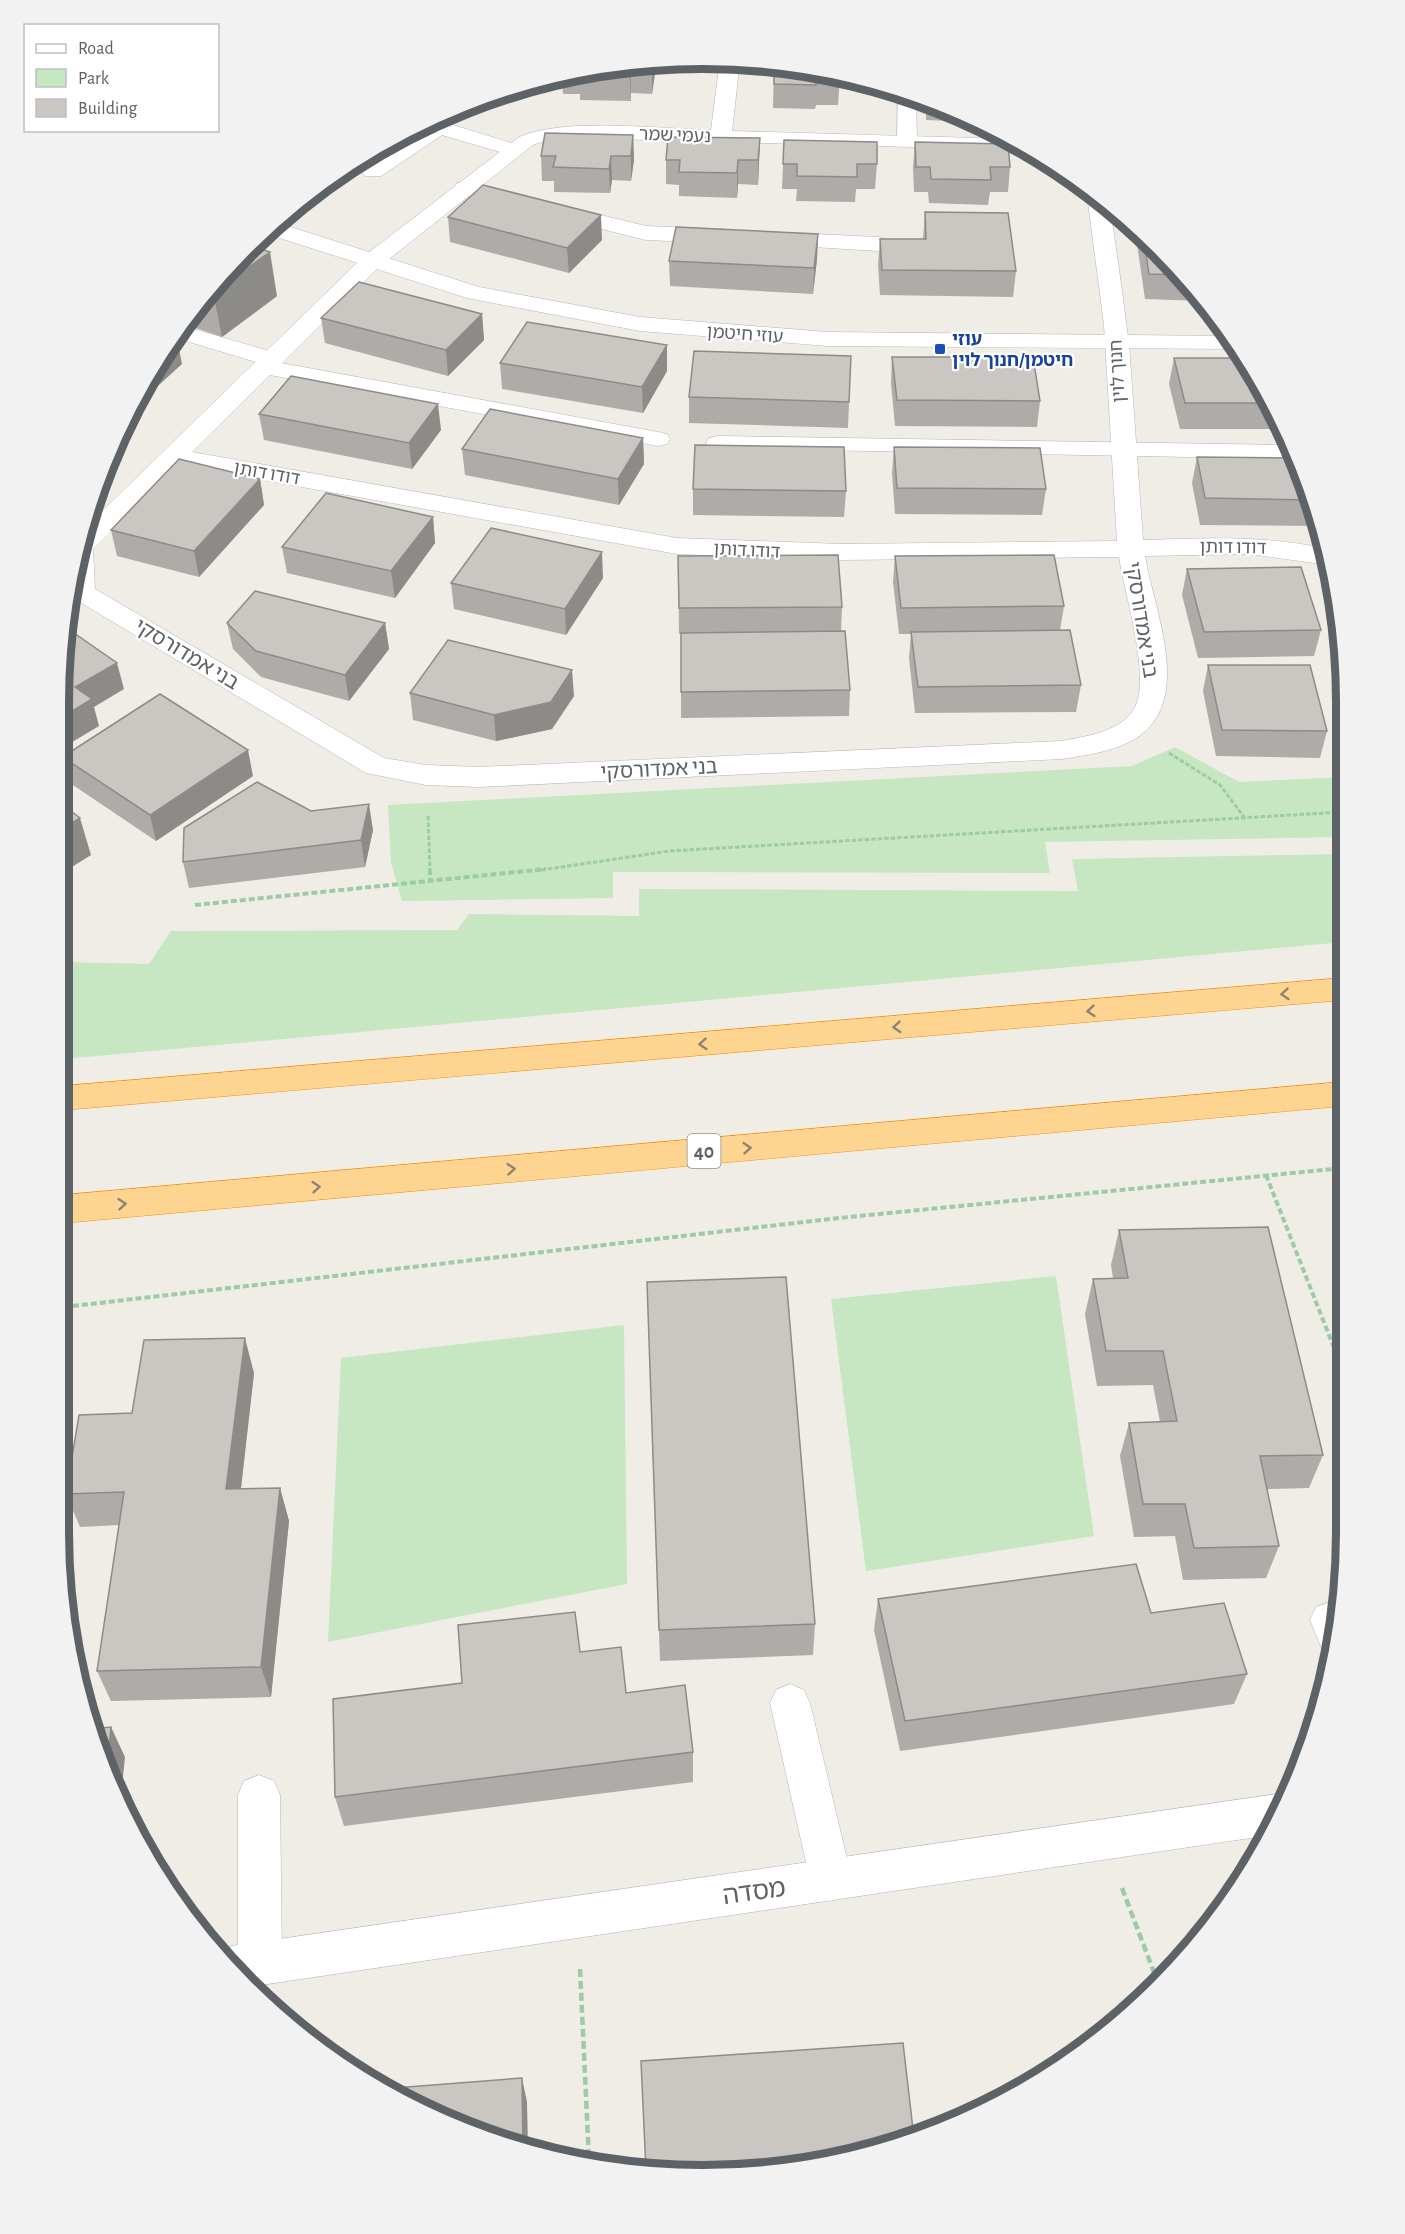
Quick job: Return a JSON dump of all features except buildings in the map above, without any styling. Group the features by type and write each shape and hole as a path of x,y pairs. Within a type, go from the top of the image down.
{"highway":[{"path":"69,1098 1336,990"},
{"name":"40","path":"69,1209 1336,1095"}],"street":[{"path":"721,136 729,70"},
{"path":"906,103 907,142"},
{"path":"373,171 439,127 514,150"},
{"name":"נעמי שמר","path":"371,262 514,150 540,135 570,132 1003,145"},
{"path":"465,188 646,233 878,244"},
{"name":"חנוך לוין","path":"1100,210 1117,342 1121,450 1130,549"},
{"name":"עוזי חיטמן","path":"280,231 371,262 475,293 640,324 828,339 1224,344"},
{"name":"בני אמדורסקי","path":"88,553 173,456 371,262"},
{"path":"187,335 268,363 658,439"},
{"path":"718,443 1284,452"},
{"name":"דודו דותן","path":"173,456 677,546 760,552 1130,549 1251,544 1318,555"},
{"name":"בני אמדורסקי","path":"82,577 82,592 376,766 426,775 491,777 1062,750 1108,742 1131,729 1149,708 1154,683 1130,549"},
{"path":"790,1703 831,1880"},
{"path":"246,1965 259,1795"},
{"name":"מסדה","path":"246,1965 1269,1815"}],"path":[{"path":"1131,729 1220,785 1245,818"},
{"path":"426,775 430,881"},
{"path":"195,905 534,871 669,851 1336,812"},
{"path":"69,1306 839,1218 1336,1169"},
{"path":"1266,1175 1336,1353"},
{"path":"1104,1839 1155,1974"},
{"path":"578,1917 589,2155"}],"green space":[{"path":"1175,747 1239,782 1336,777 1336,837 1045,842 1050,873 613,872 613,898 402,901 391,863 388,805 1132,766"},
{"path":"1336,854 1336,943 69,1059 69,962 149,964 171,931 457,930 469,914 639,916 639,889 1078,891 1072,859"},
{"path":"1056,1276 1094,1536 866,1571 831,1299"},
{"path":"624,1325 627,1584 328,1642 341,1358"}],"place":[{"name":"עוזי חיטמן/חנוך לוין","path":"940,349"}]}
